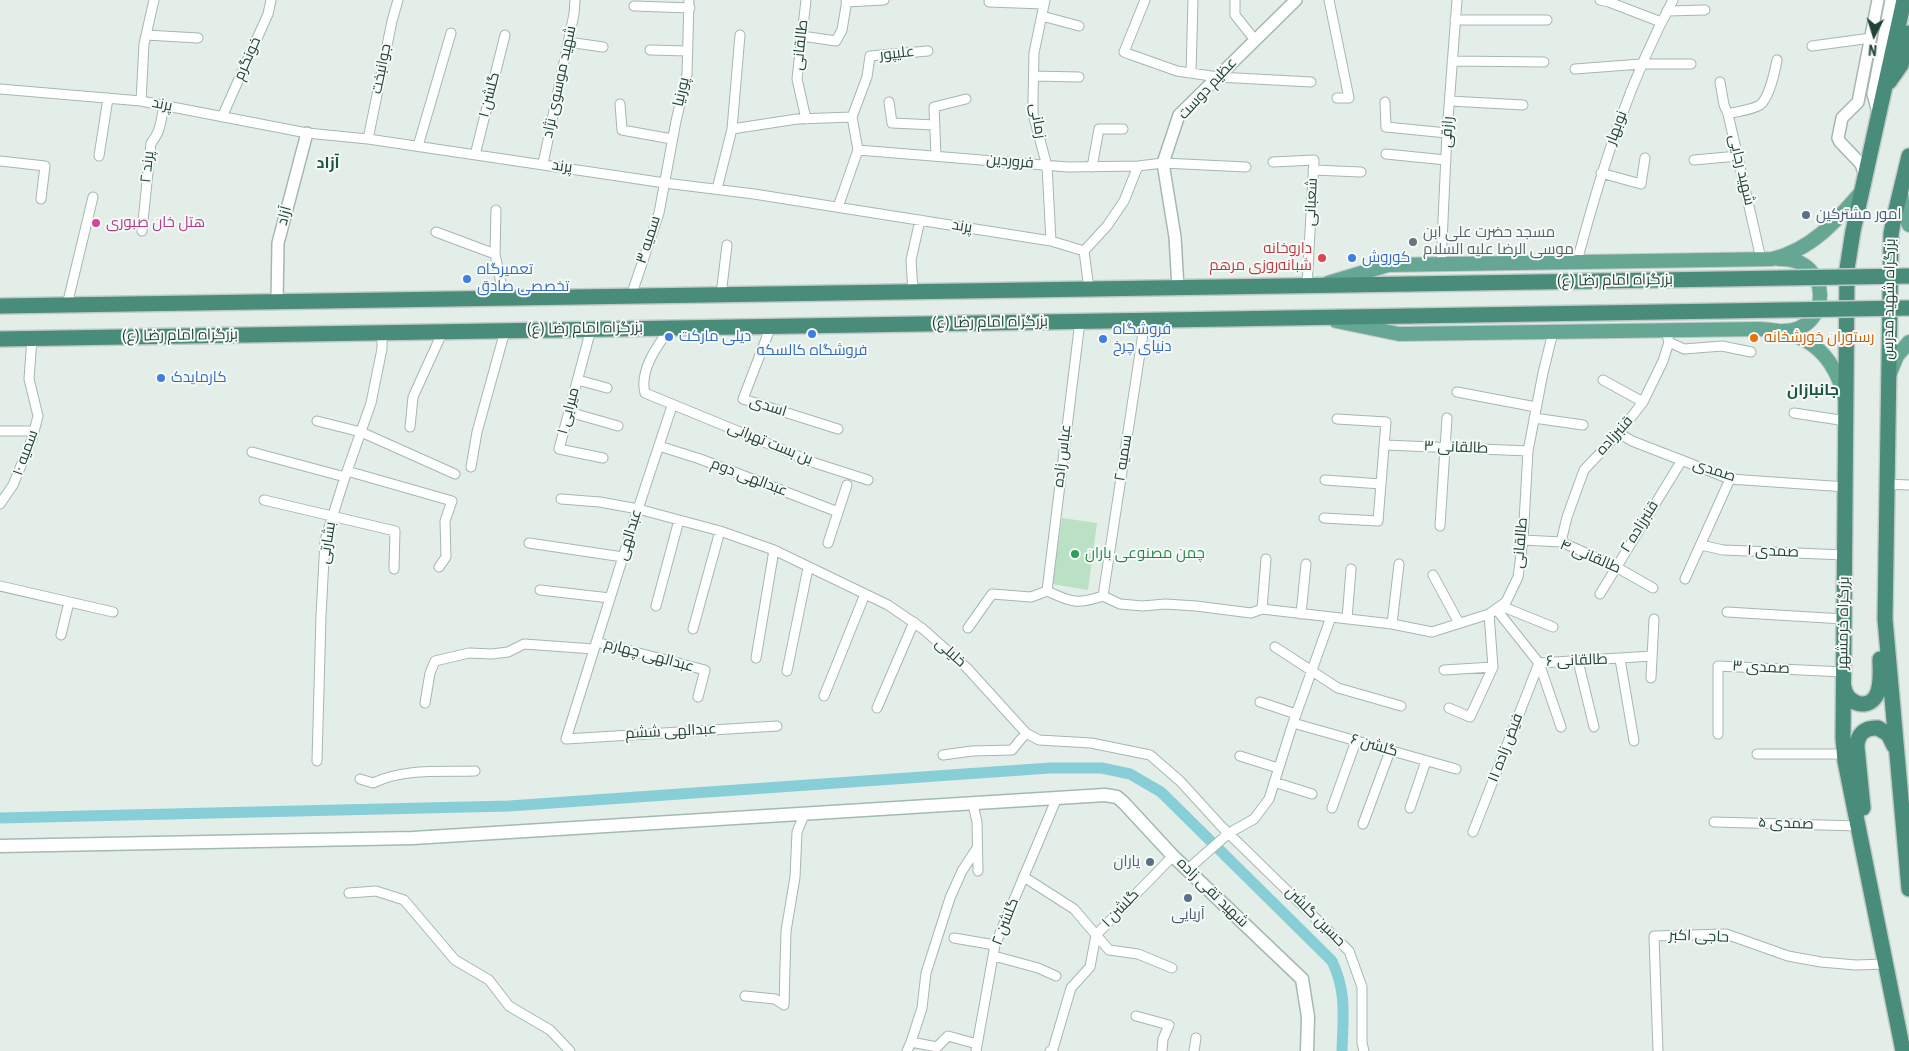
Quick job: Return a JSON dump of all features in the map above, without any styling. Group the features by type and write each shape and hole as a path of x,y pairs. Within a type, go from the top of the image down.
{"highway":[{"path":"1863,185 1904,0"},
{"path":"1885,88 1901,65 1909,34"},
{"name":"بزرگراه شهید مدرس","path":"1888,384 1892,234 1909,156"},
{"name":"بزرگراه خرمشهر","path":"1863,185 1851,238 1847,269 1844,754 1903,1051"},
{"name":"بزرگراه امام رضا (ع)","path":"0,306 1909,276"},
{"name":"بزرگراه امام رضا (ع)","path":"0,339 1909,308"},
{"path":"1888,384 1885,574 1886,640 1909,889"},
{"path":"1844,678 1846,696 1856,703 1868,703 1875,698 1878,692 1885,574"},
{"path":"1874,905 1857,750 1858,738 1869,728 1881,729 1890,738 1897,754"}],"main road":[{"path":"1904,178 1902,201 1909,224"},
{"name":"بزرگراه امام رضا (ع)","path":"1314,285 1388,265 1765,259 1791,253 1820,235 1831,226 1863,185"},
{"path":"1765,259 1791,259 1804,265 1815,276 1820,290 1818,307 1808,322 1792,330 1777,331"},
{"name":"بزرگراه امام رضا (ع)","path":"1321,317 1399,334 1553,332 1667,337 1777,331 1804,339 1822,351 1844,394 1846,413"},
{"path":"1888,384 1894,361 1909,343"},
{"name":"شهید تقی زاده","path":"0,846 413,838 1106,796 1117,797 1173,856 1302,979 1308,1017 1307,1051"}],"street":[{"path":"141,101 144,44 154,0"},
{"name":"خونگرم","path":"222,117 268,14 271,0"},
{"name":"جوانبخت","path":"368,139 398,0"},
{"name":"شهید موسوی نژاد","path":"542,164 575,0"},
{"name":"طالقانی","path":"806,0 797,79 806,119"},
{"path":"802,36 836,41 842,30 847,1 884,0"},
{"path":"1144,0 1124,52 1177,71 1218,76 1311,82"},
{"path":"1191,73 1193,0"},
{"path":"1235,0 1235,15 1256,40"},
{"path":"1329,0 1349,98 1337,98"},
{"name":"رازقی","path":"1441,264 1447,132 1457,0"},
{"path":"1600,0 1661,22"},
{"name":"نوبهار","path":"1578,262 1601,173 1641,64 1673,0"},
{"path":"1863,185 1865,173 1862,166 1838,138 1842,118 1858,102 1878,0"},
{"path":"1879,117 1873,94 1891,0"},
{"name":"عظیم دوست","path":"1178,288 1175,236 1163,163 1179,115 1293,1"},
{"path":"989,2 1045,2"},
{"name":"زمانی","path":"1045,2 1034,53 1033,114 1047,166 1051,242"},
{"path":"634,6 690,4"},
{"name":"پورنیا","path":"665,183 672,140 687,74 690,4"},
{"path":"1667,11 1705,10"},
{"path":"1042,16 1079,26"},
{"path":"1456,20 1547,20"},
{"path":"418,146 451,33"},
{"path":"146,35 198,38"},
{"name":"گلشن ۱","path":"475,155 504,35"},
{"path":"717,189 732,129 740,35"},
{"path":"1812,46 1871,38"},
{"path":"568,42 603,47"},
{"path":"650,50 688,51"},
{"name":"علیپور","path":"852,117 867,77 870,56 928,51"},
{"path":"1728,114 1762,103 1775,75 1777,60"},
{"path":"1452,61 1544,62"},
{"path":"1575,69 1641,64 1691,64"},
{"path":"1034,76 1079,77"},
{"name":"شهید رجایی","path":"1720,82 1724,106 1728,114 1765,259"},
{"name":"پرند","path":"0,89 141,101 307,133 368,139 838,207 1051,242 1084,251"},
{"path":"99,156 108,98"},
{"path":"936,156 934,107 966,99"},
{"path":"1450,101 1523,105"},
{"path":"889,102 892,123 935,125"},
{"path":"1385,102 1386,127 1447,132"},
{"path":"620,104 622,130 672,140"},
{"name":"پرند ۲","path":"142,231 151,143 159,130 164,105"},
{"path":"732,129 806,119 852,117 858,150 838,207"},
{"path":"1092,167 1099,129 1123,130"},
{"name":"آزاد","path":"277,302 278,243 307,133"},
{"name":"فروردین","path":"858,150 1047,166 1138,166 1163,163 1246,167"},
{"path":"1386,154 1446,160"},
{"path":"1694,160 1738,156"},
{"path":"1601,173 1641,184 1645,158"},
{"name":"شعبانی","path":"1273,162 1314,160 1314,285"},
{"path":"0,161 45,166 41,199"},
{"path":"1089,289 1084,251 1107,226 1124,201 1138,166"},
{"path":"1313,170 1361,172"},
{"name":"سمیه ۳","path":"631,296 659,213 665,183"},
{"path":"67,306 93,197"},
{"path":"496,210 495,254 504,298"},
{"path":"913,292 911,260 920,220"},
{"path":"436,232 495,254"},
{"path":"721,295 727,245"},
{"name":"سمیه ۲","path":"1103,596 1145,320"},
{"name":"عباس زاده","path":"1047,591 1080,321"},
{"name":"اسدی","path":"771,326 743,399 838,429"},
{"path":"648,328 656,349"},
{"path":"671,328 656,349 642,383 645,393 672,406"},
{"name":"میرابی ۱","path":"591,329 559,449 603,458"},
{"path":"471,468 477,432 505,330"},
{"name":"بشارتی","path":"316,761 325,549 332,516 371,403 382,349 382,332"},
{"path":"410,427 413,397 443,332"},
{"name":"طالقانی","path":"1495,610 1506,602 1518,577 1523,540 1528,451 1553,332"},
{"path":"1667,337 1684,349 1722,346 1751,352"},
{"name":"قنبرزاده","path":"1561,542 1567,517 1584,470 1619,433 1643,402 1663,361 1667,337"},
{"name":"سمیه ۱۰","path":"0,504 13,485 38,416 29,379 32,338"},
{"path":"578,380 607,388"},
{"path":"1602,380 1643,402"},
{"path":"1457,392 1536,407"},
{"name":"عبدالهی","path":"566,739 672,406"},
{"name":"بن بست تهرانی","path":"672,406 815,463 868,480"},
{"path":"569,412 618,426"},
{"path":"1794,413 1846,413"},
{"path":"1440,526 1447,418"},
{"path":"1534,418 1583,425"},
{"path":"1324,518 1378,521 1386,422 1337,419"},
{"path":"317,421 361,432 455,474"},
{"path":"0,431 34,431"},
{"name":"صمدی","path":"1619,433 1632,441 1730,479 1846,487"},
{"name":"طالقانی ۳","path":"1385,445 1528,451"},
{"name":"عبدالهی دوم","path":"659,446 700,459 838,512"},
{"path":"252,452 452,501 445,520 446,557 439,567"},
{"name":"قنبرزاده ۲","path":"1600,594 1682,460"},
{"path":"1685,579 1730,479"},
{"path":"1325,480 1381,484"},
{"path":"1886,484 1909,485"},
{"path":"828,543 847,485"},
{"name":"خلیلی","path":"560,499 600,502 638,508 720,531 774,550 888,605 914,622 967,668 1026,733 1039,740 1091,743 1150,756 1180,781 1229,833"},
{"path":"264,500 395,531 394,569"},
{"path":"656,606 679,520"},
{"path":"693,629 720,531"},
{"name":"طالقانی ۴","path":"1523,540 1561,542 1616,566 1654,588"},
{"path":"530,543 623,557"},
{"name":"صمدی ۱","path":"1701,545 1723,550 1845,555"},
{"path":"756,658 774,550"},
{"path":"1262,609 1266,560"},
{"path":"1301,614 1306,564"},
{"path":"1392,624 1399,564"},
{"path":"787,672 808,568"},
{"path":"1347,619 1351,569"},
{"path":"1433,575 1459,623"},
{"path":"0,586 113,612"},
{"path":"540,590 610,598"},
{"path":"968,628 992,594 1031,596 1047,591 1070,602 1088,601 1103,596 1120,604 1135,606 1165,604 1196,606 1251,614 1262,609 1392,624 1432,632 1495,610 1553,627"},
{"path":"824,696 864,594"},
{"path":"60,635 69,602"},
{"path":"1449,708 1470,717 1493,667 1495,610"},
{"name":"طالقانی ۶","path":"1495,610 1540,663 1652,656"},
{"path":"1727,612 1844,619"},
{"path":"1188,869 1229,833 1254,819 1268,799 1294,718 1331,617"},
{"path":"1651,678 1654,619"},
{"path":"877,708 914,622"},
{"path":"425,703 430,673 435,661 470,652 492,654 508,652 524,644 544,647 595,646"},
{"name":"عبدالهی چهارم","path":"595,646 705,670 698,697"},
{"path":"1275,647 1338,688 1401,706"},
{"path":"1620,659 1634,741"},
{"path":"1578,661 1594,727"},
{"path":"1540,663 1560,727"},
{"name":"فیض زاده ۱۱","path":"1473,832 1540,663"},
{"name":"صمدی ۳","path":"1718,734 1718,666 1844,678"},
{"path":"1444,670 1493,667"},
{"name":"گلشن ۶","path":"1260,702 1294,718 1356,741 1456,769"},
{"name":"عبدالهی ششم","path":"566,739 777,726"},
{"path":"943,755 972,751 1012,750 1026,733"},
{"path":"1332,808 1356,741"},
{"path":"1363,824 1390,751"},
{"path":"1757,754 1844,754"},
{"path":"1240,756 1278,768"},
{"path":"1410,808 1426,761"},
{"path":"360,779 373,783 383,778 403,773 476,771"},
{"path":"1274,782 1312,794"},
{"name":"گلشن ۲","path":"977,1047 996,945 1056,800"},
{"path":"973,804 977,822 978,871"},
{"path":"745,996 775,999 784,1004 786,931 795,877 797,832 804,815"},
{"name":"صمدی ۵","path":"1714,822 1858,826"},
{"name":"حسین گلشن","path":"1229,833 1349,951 1362,987 1362,1043 1364,1051"},
{"path":"977,848 962,871 950,898 926,973 922,1008 909,1047 937,1046 948,1036 977,1047"},
{"name":"گلشن ۱","path":"1053,1050 1071,988 1090,967 1096,935 1173,856"},
{"path":"1024,877 1074,909 1109,950 1138,954 1172,968"},
{"path":"349,892 376,891 404,900 456,960 489,980 510,1006 550,1030 570,1051"},
{"name":"حاجی اکبر","path":"1658,1051 1654,936 1726,934 1788,956 1821,962 1856,965 1885,964"},
{"path":"954,938 996,945"},
{"path":"994,956 1038,968 1056,976"},
{"path":"1136,1016 1169,1025 1163,1039 1162,1051"},
{"path":"1194,1051 1196,1038"}],"green space":[{"name":"چمن مصنوعی باران","path":"1062,518 1097,523 1088,590 1052,584"}],"waterway":[{"path":"0,818 509,806 1050,768 1102,768 1130,774 1161,792 1332,961 1342,995 1342,1051"}],"place":[{"name":"امور مشترکین","path":"1806,215"},
{"name":"هتل خان صبوری","path":"96,223"},
{"name":"مسجد حضرت علی ابن موسی الرضا علیه السلام","path":"1413,242"},
{"name":"داروخانه شبانه‌روزی مرهم","path":"1322,258"},
{"name":"کوروش","path":"1352,258"},
{"name":"تعمیرگاه تخصصی صادق","path":"467,279"},
{"name":"فروشگاه کالسکه","path":"812,334"},
{"name":"دیلی مارکت","path":"669,337"},
{"name":"رستوران خورشخانه","path":"1754,338"},
{"name":"فروشگاه دنیای چرخ","path":"1103,339"},
{"name":"کارمایدک","path":"161,378"},
{"name":"چمن مصنوعی باران","path":"1075,554"},
{"name":"یاران","path":"1150,862"},
{"name":"آریایی","path":"1188,898"}],"district":[{"name":"آزاد","path":"328,164"},
{"name":"جانبازان","path":"1813,391"}]}
